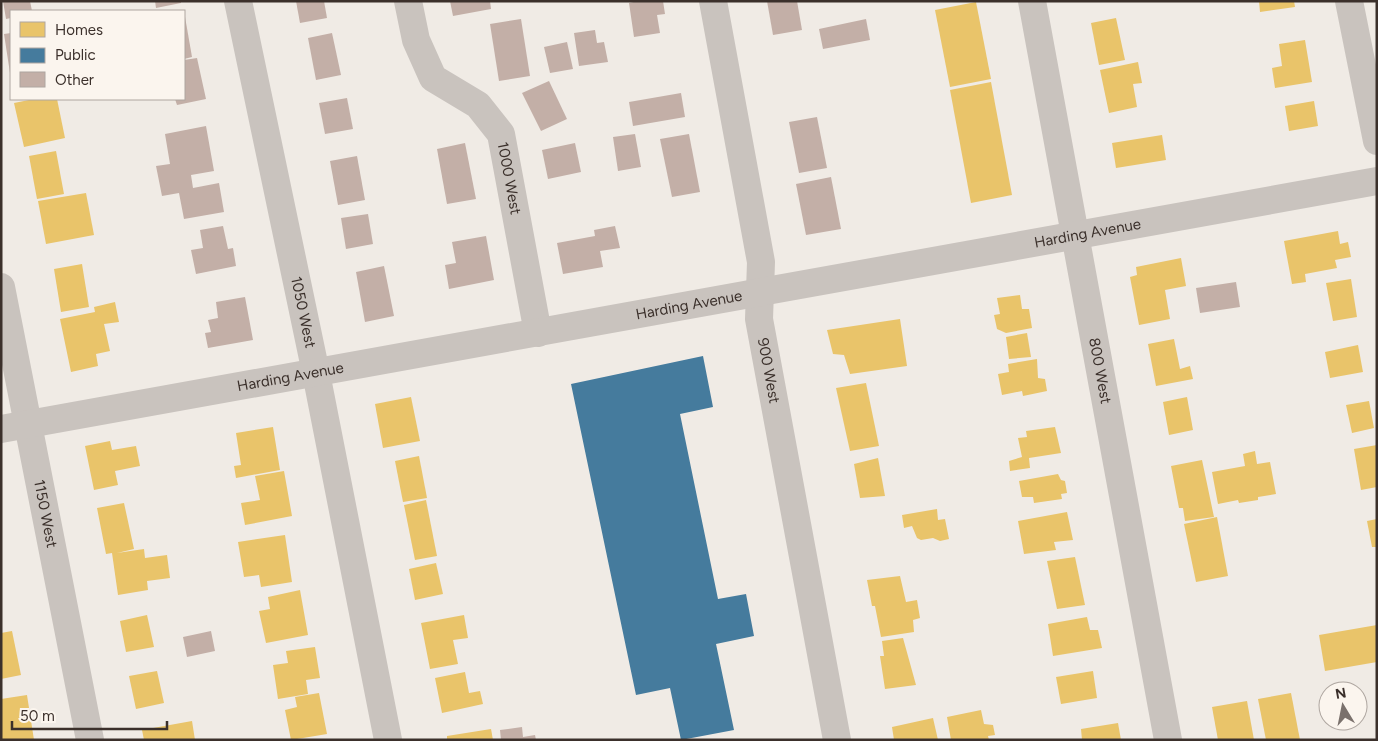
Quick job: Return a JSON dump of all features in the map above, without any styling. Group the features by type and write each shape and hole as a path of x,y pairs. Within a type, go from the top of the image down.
{"street":[{"name":"1050 West","path":"238,1 316,372 388,740"},
{"name":"1000 West","path":"408,1 416,40 433,78 478,105 501,134 538,333"},
{"name":"900 West","path":"714,1 761,262 759,319 837,740"},
{"name":"800 West","path":"1032,1 1168,740"},
{"path":"1349,1 1377,141"},
{"name":"Harding Avenue","path":"1,429 1377,181"},
{"name":"1150 West","path":"1,287 90,740"}],"building: Homes":[{"path":"1259,1 1294,1 1295,7 1260,12"},
{"path":"976,2 991,79 950,87 935,10"},
{"path":"1116,18 1125,60 1099,65 1091,23"},
{"path":"1305,40 1312,82 1275,88 1272,68 1282,66 1279,44"},
{"path":"1138,62 1142,83 1133,84 1137,107 1109,113 1100,70"},
{"path":"991,82 1012,195 971,203 950,90"},
{"path":"29,100 57,100 65,138 24,147 14,103"},
{"path":"1314,101 1318,126 1289,131 1285,106"},
{"path":"1162,135 1166,160 1116,168 1112,143"},
{"path":"56,151 64,194 37,199 29,156"},
{"path":"86,193 94,235 46,244 38,201"},
{"path":"1338,231 1340,244 1348,242 1351,257 1335,260 1337,268 1305,274 1306,282 1292,284 1284,241"},
{"path":"1181,258 1186,286 1165,290 1170,319 1139,325 1130,277 1137,275 1136,267"},
{"path":"82,264 89,307 61,312 54,269"},
{"path":"1351,279 1357,317 1333,321 1326,283"},
{"path":"1020,295 1022,309 1029,309 1032,328 1006,333 997,329 994,315 1000,314 997,298"},
{"path":"115,302 119,322 104,324 110,351 96,354 98,366 71,372 60,319 95,312 94,307"},
{"path":"900,319 907,366 850,374 844,355 833,354 827,330"},
{"path":"1027,333 1031,357 1009,359 1006,337"},
{"path":"1174,339 1180,369 1190,366 1193,379 1156,386 1148,344"},
{"path":"1358,345 1363,372 1330,378 1325,352"},
{"path":"1037,359 1038,378 1045,379 1047,391 1023,396 1022,391 1002,395 998,374 1009,372 1008,364"},
{"path":"866,383 879,446 850,451 836,388"},
{"path":"411,397 420,441 383,448 375,404"},
{"path":"1187,397 1193,430 1169,435 1163,402"},
{"path":"1369,401 1374,428 1352,433 1346,405"},
{"path":"273,427 280,470 236,478 234,466 241,465 236,433"},
{"path":"1055,427 1061,453 1029,458 1030,468 1010,471 1009,461 1022,457 1018,438 1027,437 1026,431"},
{"path":"110,441 112,450 136,446 140,466 115,471 118,485 94,490 85,446"},
{"path":"1377,445 1377,487 1361,490 1354,449"},
{"path":"1255,451 1257,464 1270,462 1276,494 1258,497 1258,500 1239,503 1238,500 1218,504 1212,472 1245,466 1243,454"},
{"path":"419,456 427,498 403,502 395,461"},
{"path":"878,458 885,496 860,498 854,464"},
{"path":"1202,460 1214,517 1185,521 1183,508 1179,508 1171,466"},
{"path":"284,471 292,516 245,525 241,503 260,500 255,476"},
{"path":"1058,474 1061,480 1065,481 1067,493 1061,494 1062,499 1034,503 1033,497 1022,497 1019,481"},
{"path":"426,500 437,556 415,560 404,505"},
{"path":"124,503 134,549 117,553 144,549 145,558 167,555 170,578 147,581 148,590 118,595 112,553 106,554 97,508"},
{"path":"937,509 938,520 945,519 949,539 940,541 933,538 921,540 917,538 912,526 904,528 902,515"},
{"path":"1067,512 1073,540 1054,542 1056,550 1024,554 1018,521"},
{"path":"1217,517 1228,576 1196,582 1184,524"},
{"path":"1377,519 1377,547 1372,547 1367,521"},
{"path":"285,535 292,582 261,587 259,575 244,577 238,542"},
{"path":"1075,557 1085,605 1057,609 1047,561"},
{"path":"436,563 443,594 415,600 409,569"},
{"path":"900,576 906,602 917,600 920,618 913,620 914,632 881,637 875,606 872,606 867,580"},
{"path":"300,590 308,635 266,643 259,611 270,609 268,597"},
{"path":"147,615 154,647 126,652 120,621"},
{"path":"464,615 468,638 453,640 458,664 430,669 421,623"},
{"path":"1087,617 1090,630 1098,630 1102,648 1053,656 1048,624"},
{"path":"1377,625 1377,662 1325,671 1319,635"},
{"path":"12,631 21,675 1,679 1,633"},
{"path":"903,638 916,685 885,689 880,656 884,656 882,641"},
{"path":"315,647 320,678 306,680 308,694 278,699 273,665 288,663 286,651"},
{"path":"157,671 164,703 136,709 129,676"},
{"path":"1093,671 1097,698 1061,704 1056,677"},
{"path":"465,672 469,693 480,691 483,704 442,713 435,678"},
{"path":"319,693 327,734 291,740 285,710 297,707 295,697"},
{"path":"1291,693 1300,740 1266,740 1258,699"},
{"path":"27,695 34,740 2,740 1,699"},
{"path":"1247,701 1254,740 1218,740 1212,707"},
{"path":"981,710 984,724 993,725 995,735 988,736 989,740 951,740 947,717"},
{"path":"933,718 938,740 894,740 892,727"},
{"path":"192,721 195,740 144,740 142,730"},
{"path":"1118,723 1121,740 1082,740 1081,729"},
{"path":"491,729 493,740 447,740 447,736"}],"building: Public":[{"path":"703,356 713,407 680,414 718,599 746,594 754,636 716,644 734,730 681,740 670,688 636,695 571,384"}],"building: Other":[{"path":"3,1 30,1 32,10 10,10 10,18 6,19"},
{"path":"155,1 181,1 181,3 156,8"},
{"path":"296,1 324,1 327,18 300,23"},
{"path":"450,1 490,1 491,9 453,16"},
{"path":"663,1 665,14 657,15 660,33 634,37 629,3"},
{"path":"767,1 797,1 802,30 773,35"},
{"path":"185,17 192,57 185,59"},
{"path":"521,19 530,76 499,81 490,24"},
{"path":"866,19 870,40 823,49 819,29"},
{"path":"595,30 597,43 604,42 608,62 579,66 574,33"},
{"path":"10,33 10,73 4,34"},
{"path":"332,33 341,75 316,80 308,38"},
{"path":"567,42 573,69 550,73 544,47"},
{"path":"197,58 206,99 177,105 175,100 185,100 185,60"},
{"path":"549,81 567,119 541,131 522,93"},
{"path":"681,93 685,117 633,126 629,102"},
{"path":"347,98 353,129 325,134 319,103"},
{"path":"817,117 827,168 799,173 789,122"},
{"path":"206,126 214,171 191,175 193,188 219,183 224,212 184,219 179,193 162,196 156,166 170,164 165,134"},
{"path":"635,134 641,167 618,171 613,137"},
{"path":"689,134 700,192 672,197 660,139"},
{"path":"465,143 476,199 447,204 437,149"},
{"path":"575,143 581,172 548,179 542,150"},
{"path":"357,156 365,200 338,205 330,161"},
{"path":"831,177 841,229 806,235 796,184"},
{"path":"368,214 373,244 346,249 341,218"},
{"path":"223,226 228,249 233,248 236,266 196,274 191,250 203,248 200,230"},
{"path":"615,226 620,248 600,251 603,267 563,274 557,243 595,236 594,230"},
{"path":"486,236 494,280 449,289 445,265 456,263 452,242"},
{"path":"384,266 394,316 365,322 356,272"},
{"path":"1236,282 1240,307 1200,313 1196,288"},
{"path":"245,297 253,340 208,348 205,333 211,332 208,320 218,318 216,302"},
{"path":"211,631 215,651 187,657 183,637"},
{"path":"522,727 523,737 535,735 536,740 501,740 500,730"}]}
